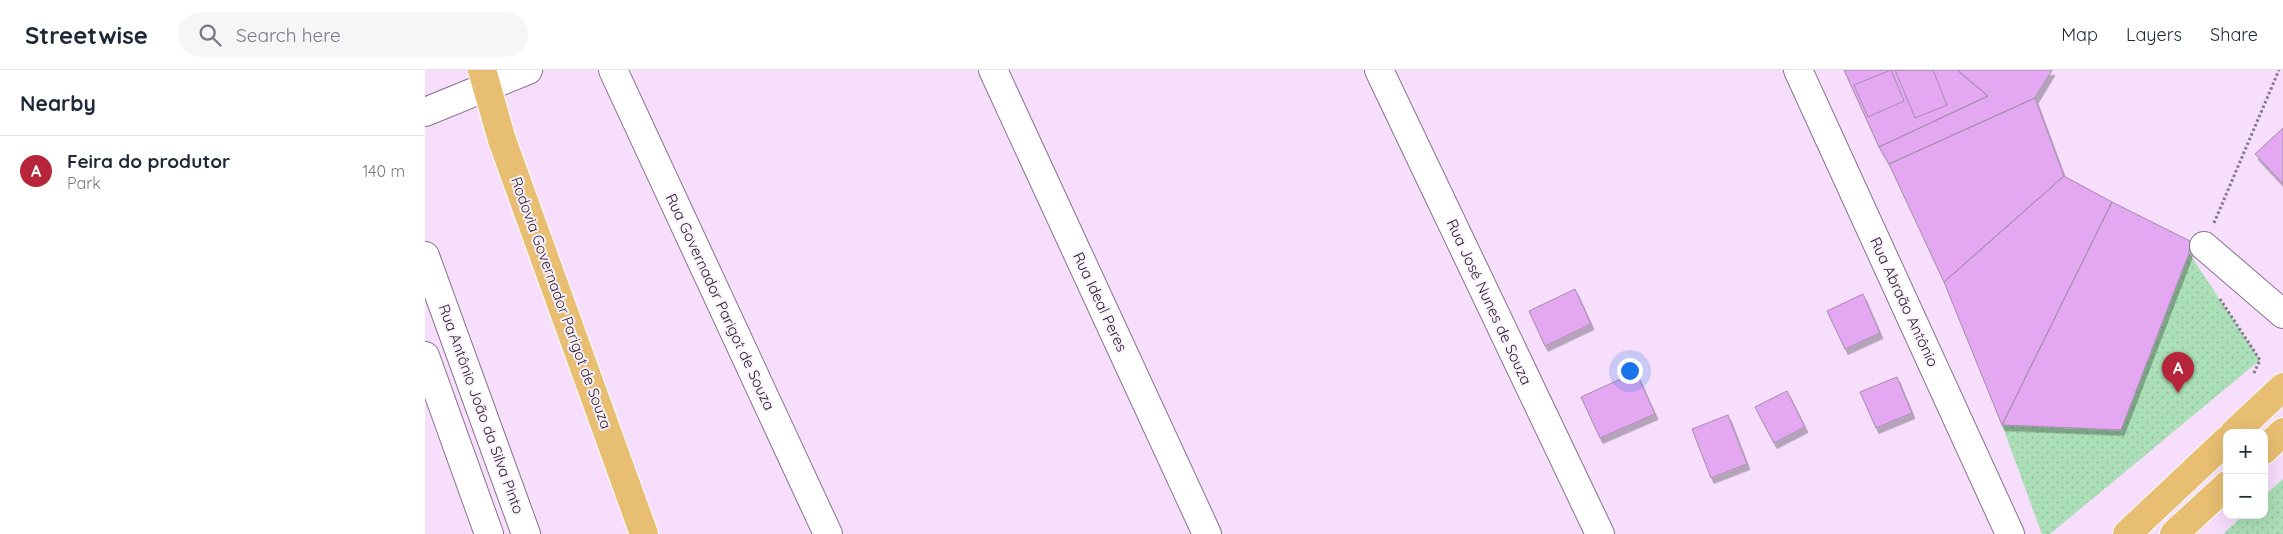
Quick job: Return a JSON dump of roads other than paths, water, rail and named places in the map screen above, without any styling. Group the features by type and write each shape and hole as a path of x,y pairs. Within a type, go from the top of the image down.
{"main road":[{"name":"Rodovia Governador Parigot de Souza","path":"482,70 502,140 644,534"},
{"path":"2238,429 2283,387"},
{"path":"2268,446 2283,432"},
{"path":"2127,534 2223,444"},
{"path":"2174,534 2223,489"}],"street":[{"path":"425,112 528,70"},
{"name":"Rua Governador Parigot de Souza","path":"613,70 827,534"},
{"name":"Rua Ideal Peres","path":"993,70 1207,534"},
{"name":"Rua José Nunes de Souza","path":"1379,70 1600,534"},
{"name":"Rua Abraão Antônio","path":"1798,70 2010,534"},
{"path":"2204,246 2283,314"},
{"name":"Rua Antônio João da Silva Pinto","path":"426,259 526,534"},
{"path":"425,356 489,534"}],"place":[{"name":"Feira do produtor","path":"2178,393"}]}
